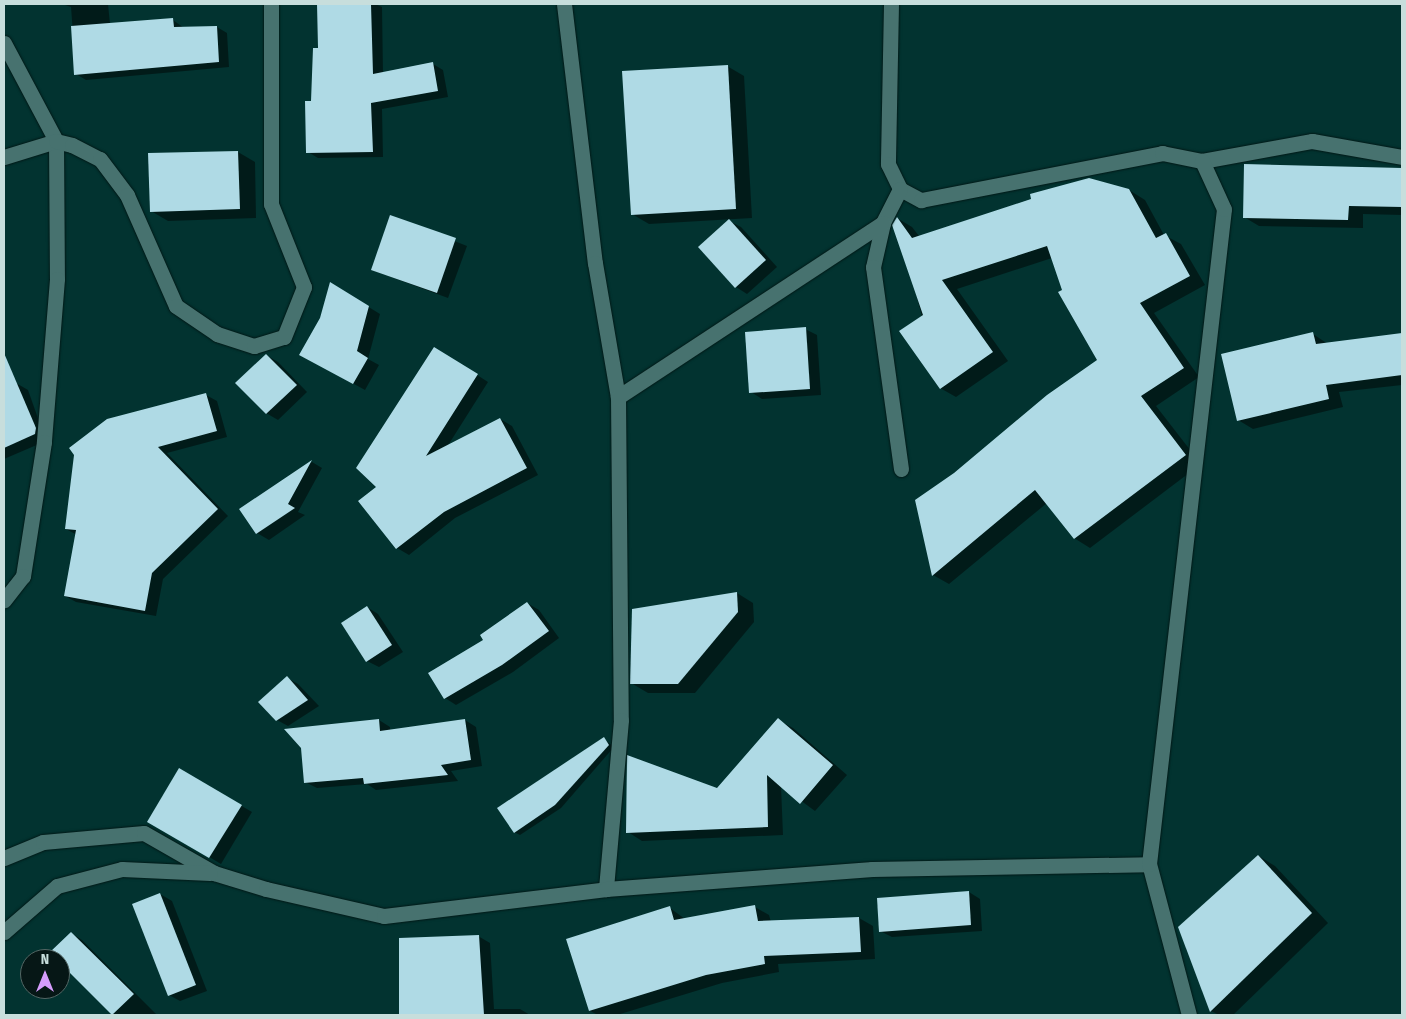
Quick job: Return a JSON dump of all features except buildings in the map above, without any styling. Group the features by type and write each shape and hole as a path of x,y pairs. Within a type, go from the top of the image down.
{"street":[{"path":"4,157 56,141 72,145 100,159 127,195 176,306 217,334 254,346 284,337 304,287 271,204 271,4"},
{"path":"564,4 595,263 618,397 621,720 606,889"},
{"path":"891,4 888,164 900,189 921,200 1162,153 1202,161 1312,141 1402,157"},
{"path":"4,43 56,141 57,279 44,442 23,576 4,600"},
{"path":"1189,1015 1149,864 1224,209 1202,161"},
{"path":"900,189 884,222 873,267 901,469"},
{"path":"618,397 884,222"},
{"path":"4,858 43,842 144,833 214,873 266,889 384,916 606,889 872,868 1149,864"},
{"path":"4,932 57,886 122,868 214,873"}]}
